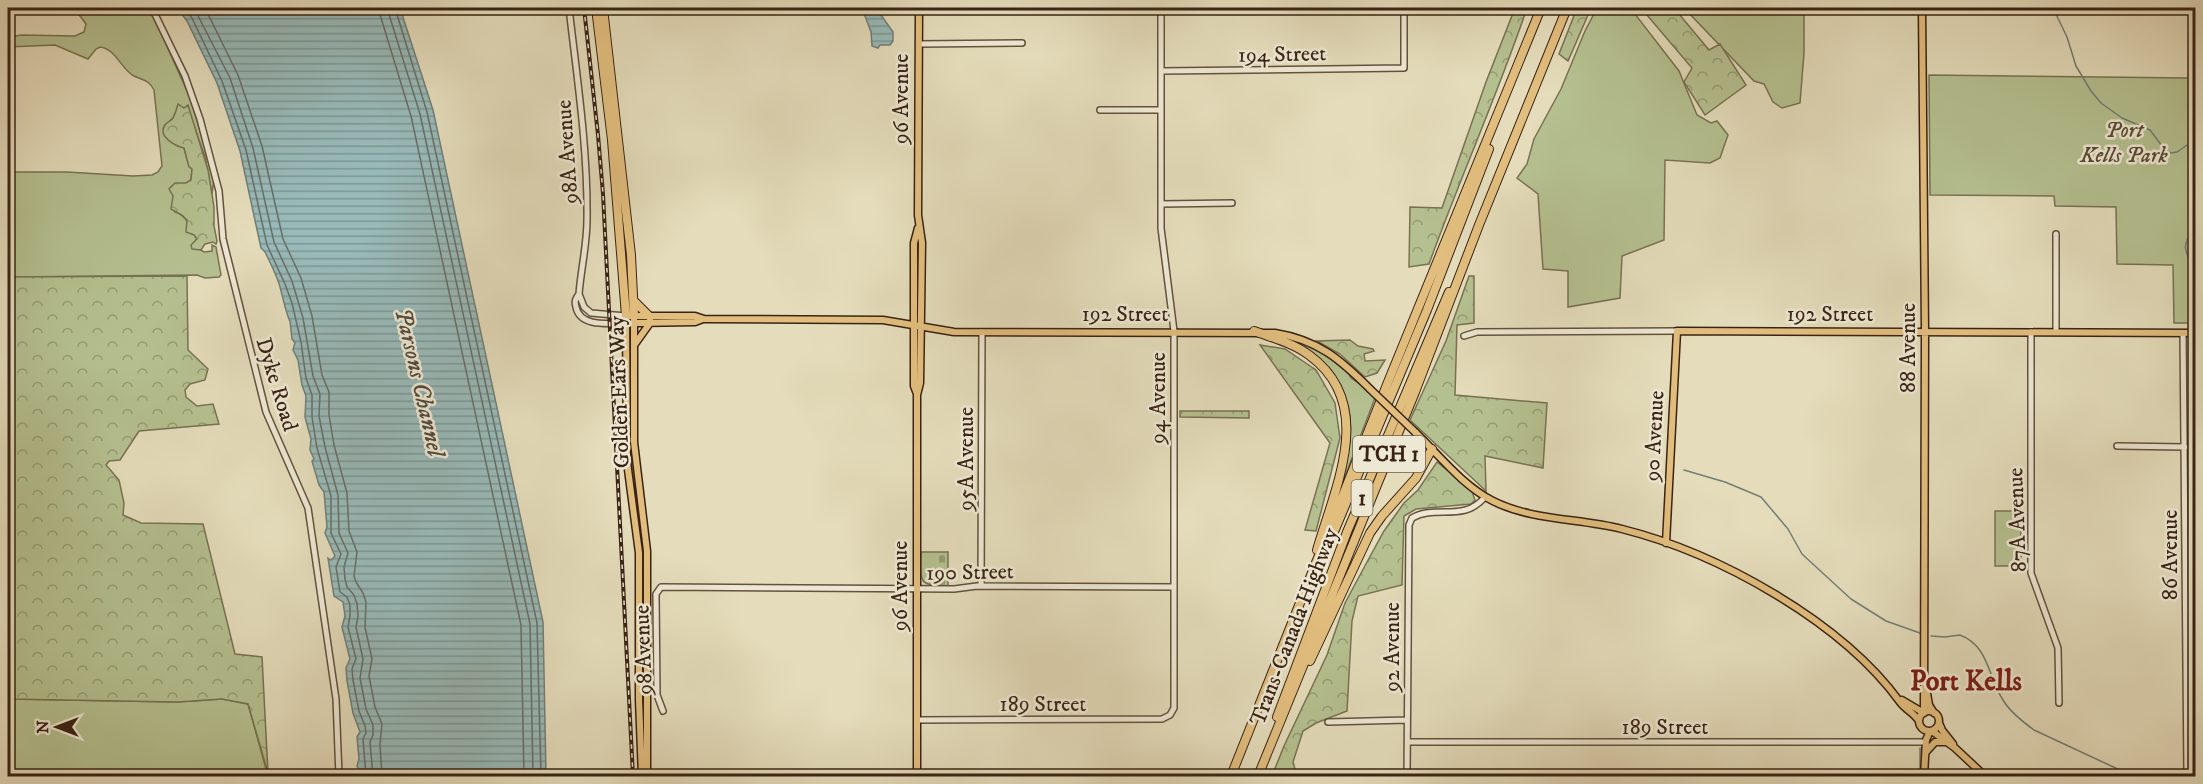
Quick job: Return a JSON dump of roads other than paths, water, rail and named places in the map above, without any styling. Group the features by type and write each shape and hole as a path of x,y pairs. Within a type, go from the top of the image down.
{"highway":[{"name":"Golden Ears Way","path":"596,8 630,320"},
{"name":"Golden Ears Way","path":"603,8 626,207 634,301 630,320"},
{"name":"Trans-Canada Highway","path":"1231,777 1388,382 1541,8"},
{"name":"Trans-Canada Highway","path":"1257,777 1415,392 1479,225 1567,8"},
{"name":"Trans-Canada Highway","path":"1257,777 1347,532 1438,315 1479,225"},
{"path":"634,301 650,320"},
{"path":"1254,331 1289,344 1310,355 1328,373 1341,395 1347,420 1347,447 1305,594"},
{"path":"1297,683 1311,659 1370,533 1386,511 1416,478 1432,449"}],"main road":[{"name":"96 Avenue","path":"917,777 917,395 920,383 918,327 922,243 918,227 919,8"},
{"name":"88 Avenue","path":"1922,8 1925,332 1924,713"},
{"name":"192 Street","path":"630,320 695,316 704,319 883,320 954,332 1254,331 1289,335 1316,344 1347,366 1485,497 1514,510 1613,527 1666,543 1720,565 1794,606 1839,640 1897,696"},
{"name":"Golden Ears Way","path":"630,320 626,341 627,450 639,553 639,700 642,777"},
{"name":"Golden Ears Way","path":"630,320 635,344 635,451 647,551 647,777"},
{"path":"635,344 650,320"},
{"path":"611,323 626,341"},
{"name":"192 Street","path":"1677,331 2196,333"},
{"name":"90 Avenue","path":"1666,543 1677,331"},
{"name":"88 Avenue","path":"1924,693 1934,713"},
{"path":"1910,706 1918,703 1924,693"},
{"path":"1897,696 1924,713 1934,713 1942,730 1955,748 1985,777"},
{"path":"1897,696 1920,724 1955,748"},
{"path":"1924,713 1920,724 1925,754"},
{"path":"1924,777 1926,740 1939,722"},
{"path":"1925,754 1935,741 1946,742"}],"street":[{"name":"Dyke Road","path":"152,8 185,76 200,120 219,191 225,249 266,412 308,508 336,699 339,777"},
{"name":"98A Avenue","path":"569,8 579,92 587,199 587,223 579,294"},
{"name":"94 Avenue","path":"1161,8 1162,247 1174,331 1174,708 1170,716"},
{"name":"194 Street","path":"1161,71 1404,69 1404,8"},
{"path":"919,44 1022,43"},
{"path":"1100,110 1161,110"},
{"path":"1161,204 1232,203"},
{"path":"2056,234 2056,332"},
{"name":"192 Street","path":"579,294 584,308 591,313 630,320"},
{"name":"192 Street","path":"579,294 575,299 575,304 581,317 593,322 611,323 630,320"},
{"name":"192 Street","path":"1464,336 1477,332 1677,331"},
{"name":"95A Avenue","path":"981,586 982,332"},
{"name":"87A Avenue","path":"2031,332 2031,573 2058,648 2059,703"},
{"name":"86 Avenue","path":"2183,333 2187,777"},
{"path":"2117,446 2185,447"},
{"name":"92 Avenue","path":"1407,777 1408,529 1412,518 1421,514 1471,509 1485,497"},
{"name":"190 Street","path":"658,588 954,589 981,586 1173,586"},
{"name":"98 Avenue","path":"658,588 656,594 657,695 663,711"},
{"name":"189 Street","path":"917,720 1162,719 1170,716"},
{"path":"1328,722 1407,720"},
{"name":"189 Street","path":"1408,742 1922,742"}],"water":[{"name":"Parsons Channel","path":"177,8 400,8 433,110 543,622 546,776 361,776 357,766 359,759 357,737 360,732 353,713 347,681 346,668 350,659 342,627 345,616 343,602 334,596 328,558 331,560 335,556 325,533 327,527 324,492 319,485 312,461 314,459 310,450 311,439 305,417 306,396 298,360 293,350 295,343 292,339 290,321 277,279 261,248 240,151 217,83 187,21"},
{"path":"862,8 876,8 893,32 893,41 890,45 880,45 878,48 872,46 871,32"}],"waterway":[{"path":"2053,8 2067,37 2076,66 2101,103 2122,118 2150,130 2165,150 2171,153 2177,152 2196,139"},
{"path":"2196,227 2186,244 2187,253 2196,270"},
{"path":"1684,470 1725,482 1761,497 1788,529 1802,554 1851,599 1886,621 1920,633"},
{"path":"1931,636 1960,635 1970,640 1982,654 2006,704 2034,730 2122,771 2144,776"},
{"path":"1920,748 1920,774"}],"railway":[{"path":"584,8 603,194 633,776"}],"district":[{"name":"Port Kells","path":"1966,680"}],"park label":[{"name":"Port Kells Park","path":"2124,142"}]}
